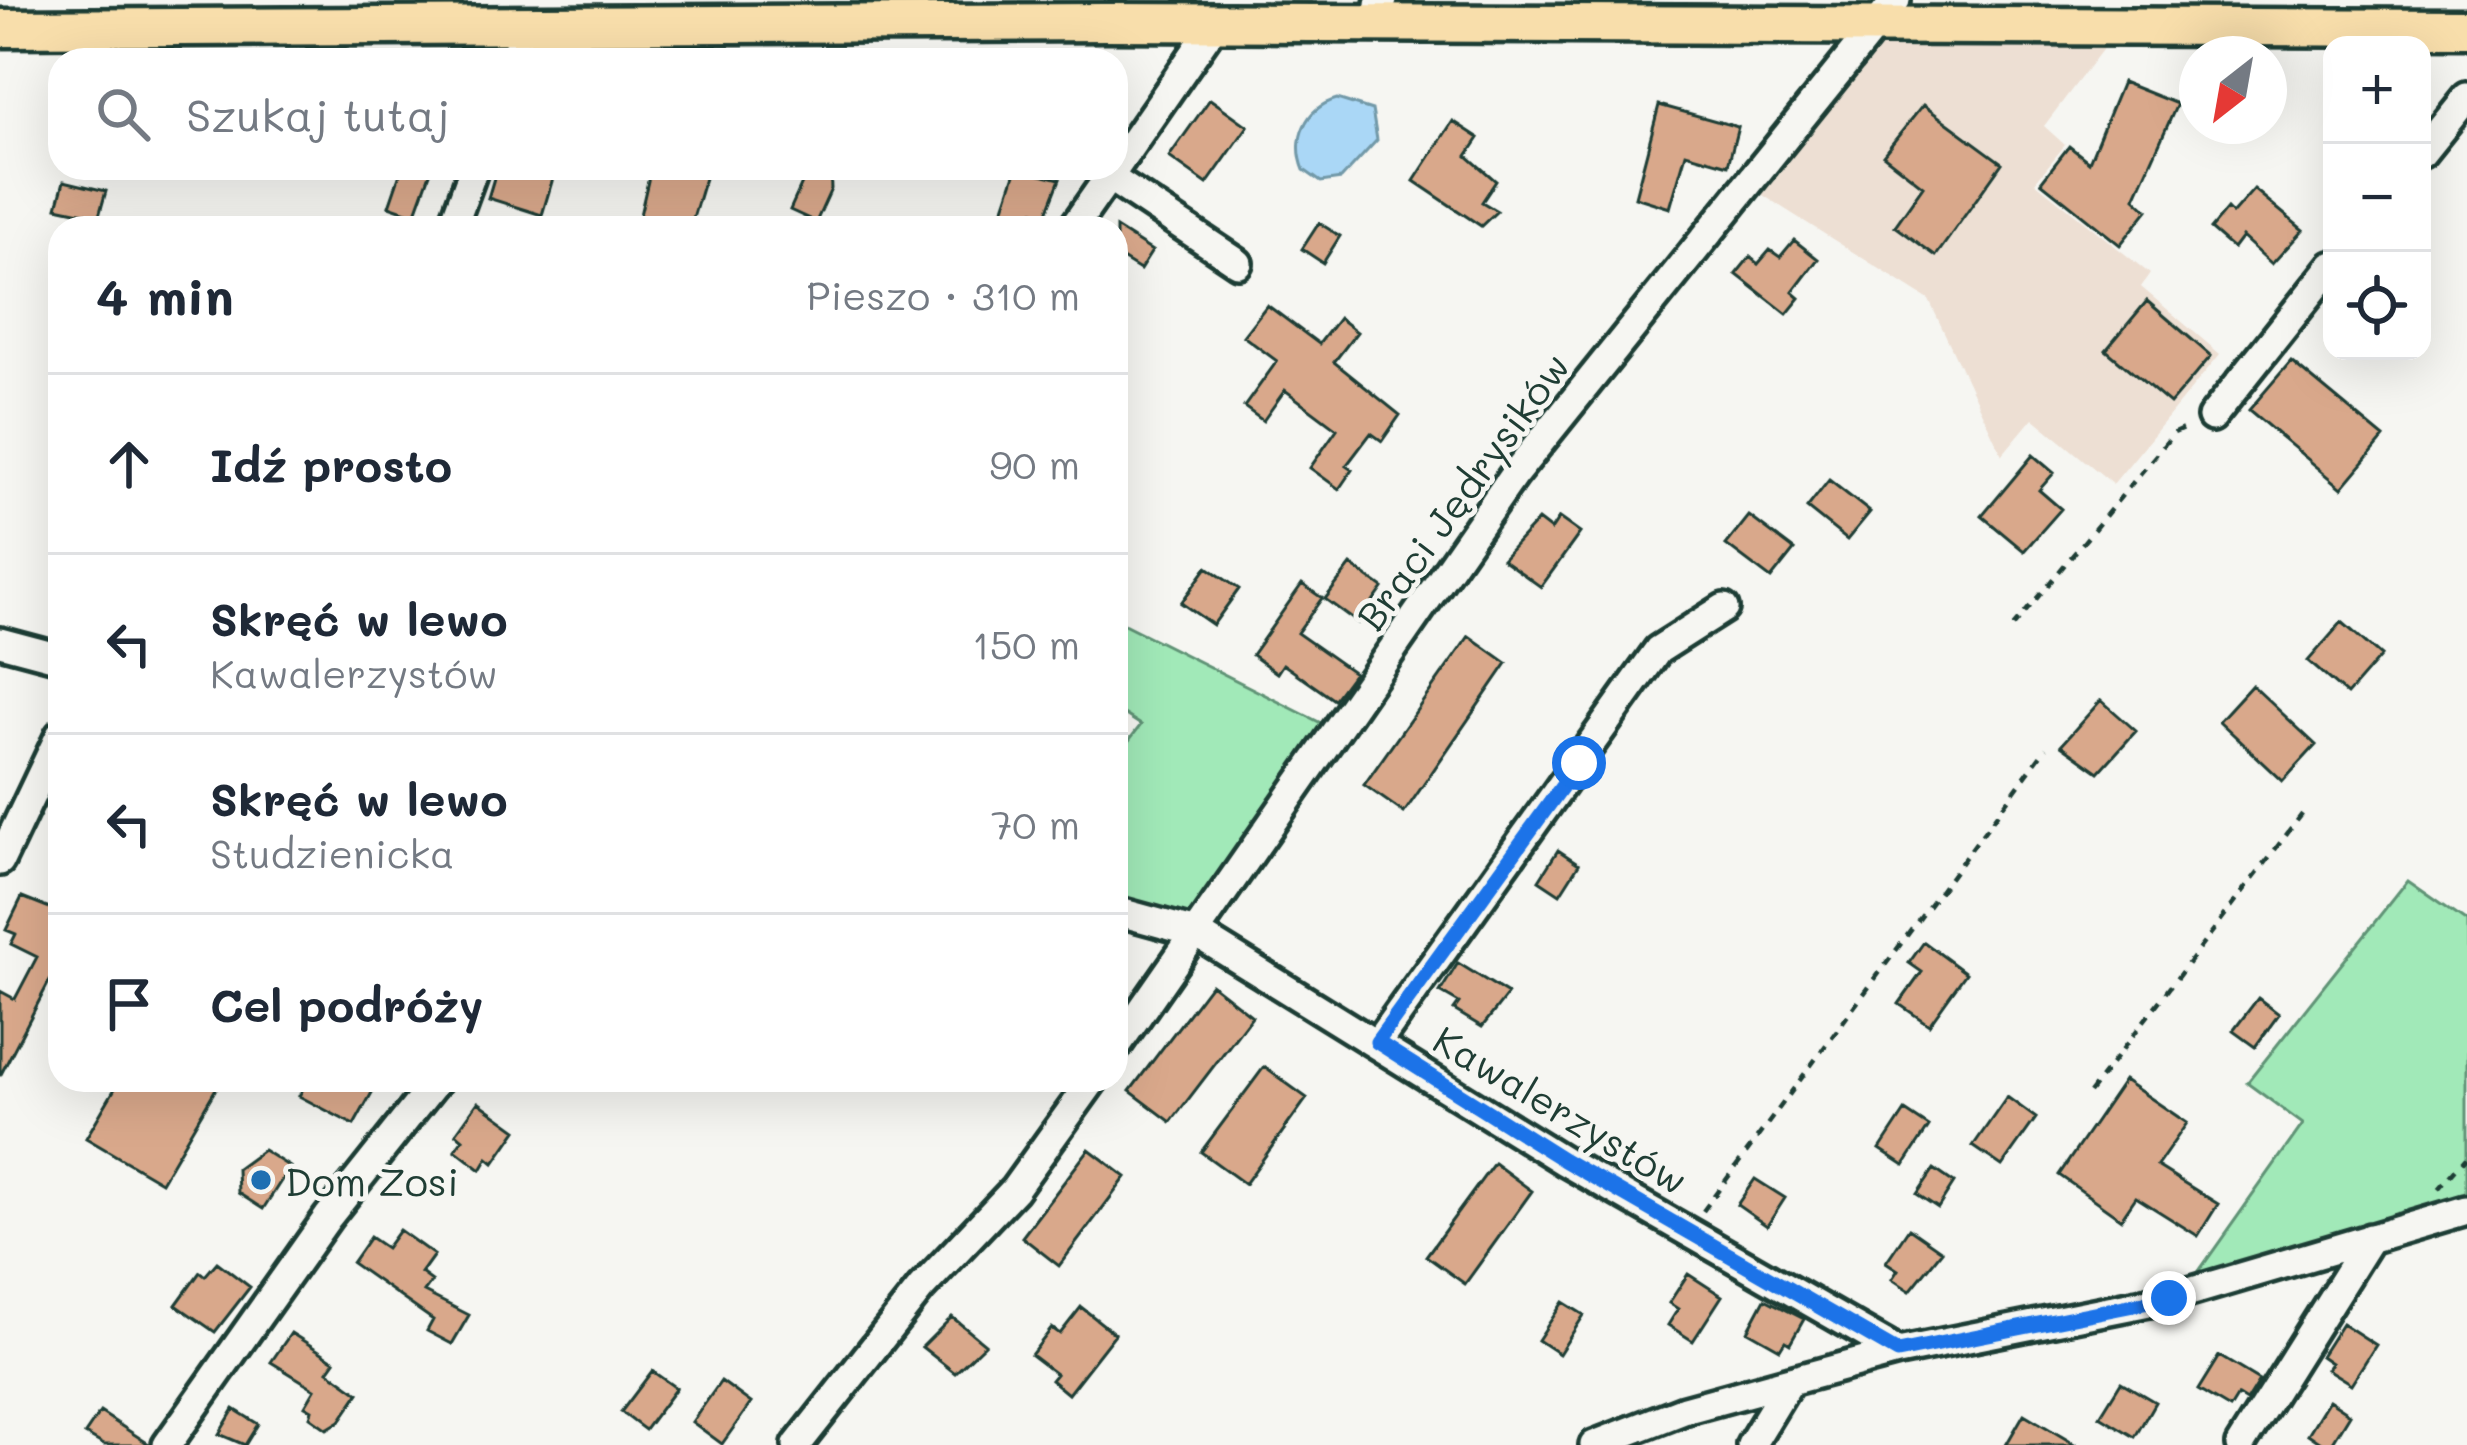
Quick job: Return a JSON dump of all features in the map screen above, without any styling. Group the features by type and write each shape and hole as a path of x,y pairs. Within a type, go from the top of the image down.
{"main road":[{"path":"0,28 518,44 728,12 905,12 1214,25 1885,14 2467,28"}],"street":[{"name":"Braci Jędrysików","path":"1128,1030 1513,476 1885,14"},
{"path":"1128,151 1214,25"},
{"path":"2429,144 2467,97"},
{"path":"456,216 469,180"},
{"path":"1082,216 1108,180"},
{"path":"1126,180 1238,263"},
{"path":"2212,417 2323,277"},
{"path":"1377,1042 1658,650 1724,608"},
{"path":"0,642 48,655"},
{"path":"0,861 48,760"},
{"name":"Kawalerzystów","path":"1128,914 1196,933 1688,1232 1898,1352"},
{"path":"167,1445 328,1216 427,1092"},
{"path":"797,1445 921,1288 1014,1190 1084,1092"},
{"path":"1594,1445 1684,1410 1790,1381 1898,1352 2169,1298 2467,1210"},
{"path":"2240,1445 2370,1238"},
{"path":"1751,1445 1790,1381"}],"path":[{"path":"2014,627 2174,433 2212,417"},
{"path":"1688,1232 2046,748"},
{"path":"2089,1093 2306,809"}],"shaded area":[{"path":"1880,41 2108,42 2044,126 2065,145 2035,182 2150,274 2141,287 2220,354 2113,484 2033,418 2002,455 1929,300 1758,192"}],"green space":[{"path":"1128,626 1327,726 1193,925 1128,906 1128,742 1141,725 1128,717"},
{"path":"2408,880 2467,921 2467,1202 2192,1281 2303,1124 2247,1083"}],"water":[{"path":"1337,99 1372,110 1377,140 1341,179 1321,182 1304,170 1301,136 1309,117"}],"building":[{"path":"2122,82 2177,104 2135,198 2148,210 2120,245 2041,182 2069,146 2089,162"},
{"path":"1210,99 1248,126 1207,184 1169,157"},
{"path":"1659,105 1738,127 1728,165 1686,153 1670,208 1635,197"},
{"path":"1923,105 2002,163 1936,256 1895,226 1923,186 1883,155"},
{"path":"1453,121 1479,138 1467,156 1496,181 1482,202 1497,211 1481,226 1414,181"},
{"path":"398,180 428,180 415,215 389,206"},
{"path":"493,180 552,180 542,215 488,198"},
{"path":"648,180 704,180 694,216 640,216"},
{"path":"804,180 831,180 819,216 790,210"},
{"path":"1013,180 1060,180 1046,215 1034,211 1032,216 1019,216 1003,210"},
{"path":"64,181 106,191 99,216 57,207"},
{"path":"2254,189 2303,230 2272,264 2242,237 2233,249 2210,229 2227,209 2232,214"},
{"path":"1319,223 1340,236 1323,263 1302,249"},
{"path":"1128,236 1152,251 1140,270 1128,262"},
{"path":"1794,240 1818,259 1793,292 1800,298 1787,314 1736,274 1750,257 1758,264 1770,250 1780,257"},
{"path":"2147,301 2211,356 2170,404 2106,350"},
{"path":"1267,305 1319,344 1339,318 1357,332 1334,362 1400,415 1382,441 1371,433 1346,466 1352,470 1339,489 1310,468 1337,429 1285,390 1263,421 1244,407 1277,361 1243,336"},
{"path":"2291,361 2384,438 2342,488 2249,410"},
{"path":"2033,455 2054,473 2039,490 2061,509 2024,551 1982,516"},
{"path":"1829,480 1870,512 1847,540 1807,508"},
{"path":"1749,516 1794,550 1771,579 1726,545"},
{"path":"1559,518 1580,533 1541,587 1502,559 1538,520 1551,530"},
{"path":"1351,565 1383,588 1358,623 1325,599"},
{"path":"1207,567 1239,589 1213,625 1181,603"},
{"path":"1302,584 1322,598 1297,633 1354,673 1334,700 1283,664 1277,673 1252,655"},
{"path":"2342,622 2381,656 2347,695 2308,661"},
{"path":"1469,636 1507,663 1404,813 1364,785"},
{"path":"2252,685 2316,745 2283,781 2219,721"},
{"path":"2101,700 2136,731 2099,772 2061,745"},
{"path":"1558,850 1579,864 1560,894 1539,880"},
{"path":"22,897 48,907 48,984 0,1076 0,991 15,999 37,957 11,944 16,934 6,930"},
{"path":"1924,942 1966,973 1929,1025 1899,1004 1922,972 1909,963"},
{"path":"1458,963 1508,994 1482,1027 1454,1010 1459,1003 1440,992"},
{"path":"1211,984 1252,1016 1171,1122 1130,1091"},
{"path":"2258,998 2279,1014 2255,1047 2233,1031"},
{"path":"1264,1067 1307,1098 1245,1184 1201,1152"},
{"path":"2124,1080 2187,1123 2157,1166 2218,1204 2198,1236 2136,1197 2121,1219 2059,1175"},
{"path":"113,1092 214,1092 161,1182 86,1138"},
{"path":"301,1092 372,1092 354,1125 299,1096"},
{"path":"2007,1097 2036,1118 2002,1166 1973,1146"},
{"path":"478,1102 517,1130 494,1163 488,1158 481,1170 455,1150 463,1139 456,1133"},
{"path":"1905,1111 1929,1127 1904,1165 1880,1149"},
{"path":"1089,1149 1126,1177 1059,1266 1022,1237"},
{"name":"Dom Zosi","path":"263,1150 290,1167 263,1209 238,1193 237,1169"},
{"path":"1494,1163 1532,1191 1465,1284 1426,1256"},
{"path":"1934,1169 1954,1183 1938,1208 1917,1194"},
{"path":"1755,1179 1785,1198 1767,1226 1737,1205"},
{"path":"1909,1228 1942,1251 1910,1291 1892,1279 1898,1270 1886,1262"},
{"path":"399,1230 434,1255 421,1273 432,1281 424,1292 469,1315 452,1344 427,1331 433,1320 352,1263 370,1237 386,1248"},
{"path":"217,1262 250,1287 215,1332 176,1305 200,1272 205,1276"},
{"path":"1688,1274 1722,1296 1693,1341 1668,1325 1678,1309 1669,1303"},
{"path":"1765,1299 1804,1319 1790,1344 1785,1341 1780,1349 1748,1331"},
{"path":"1563,1302 1584,1315 1559,1354 1538,1340"},
{"path":"1081,1307 1115,1334 1068,1394 1051,1380 1056,1374 1031,1355 1052,1328 1060,1334"},
{"path":"952,1317 985,1344 955,1373 922,1347"},
{"path":"2342,1323 2376,1345 2351,1384 2327,1369 2331,1363 2321,1356"},
{"path":"291,1333 335,1361 328,1371 359,1393 340,1421 327,1429 310,1417 312,1410 305,1406 315,1389 271,1362"},
{"path":"2219,1356 2259,1380 2246,1401 2238,1396 2230,1409 2198,1390"},
{"path":"652,1371 676,1388 645,1430 621,1412"},
{"path":"721,1381 751,1403 722,1444 692,1422"},
{"path":"2121,1382 2155,1402 2135,1437 2100,1416"},
{"path":"2329,1400 2350,1414 2331,1445 2324,1445 2308,1434"},
{"path":"234,1409 258,1424 245,1445 219,1434"},
{"path":"100,1412 149,1445 104,1445 85,1434"},
{"path":"2024,1414 2076,1445 2006,1445"}],"place":[{"name":"Dom Zosi","path":"261,1180"}],"route":[{"path":"1579,763 1377,1042 1564,1160 1898,1352 2169,1298"}]}
